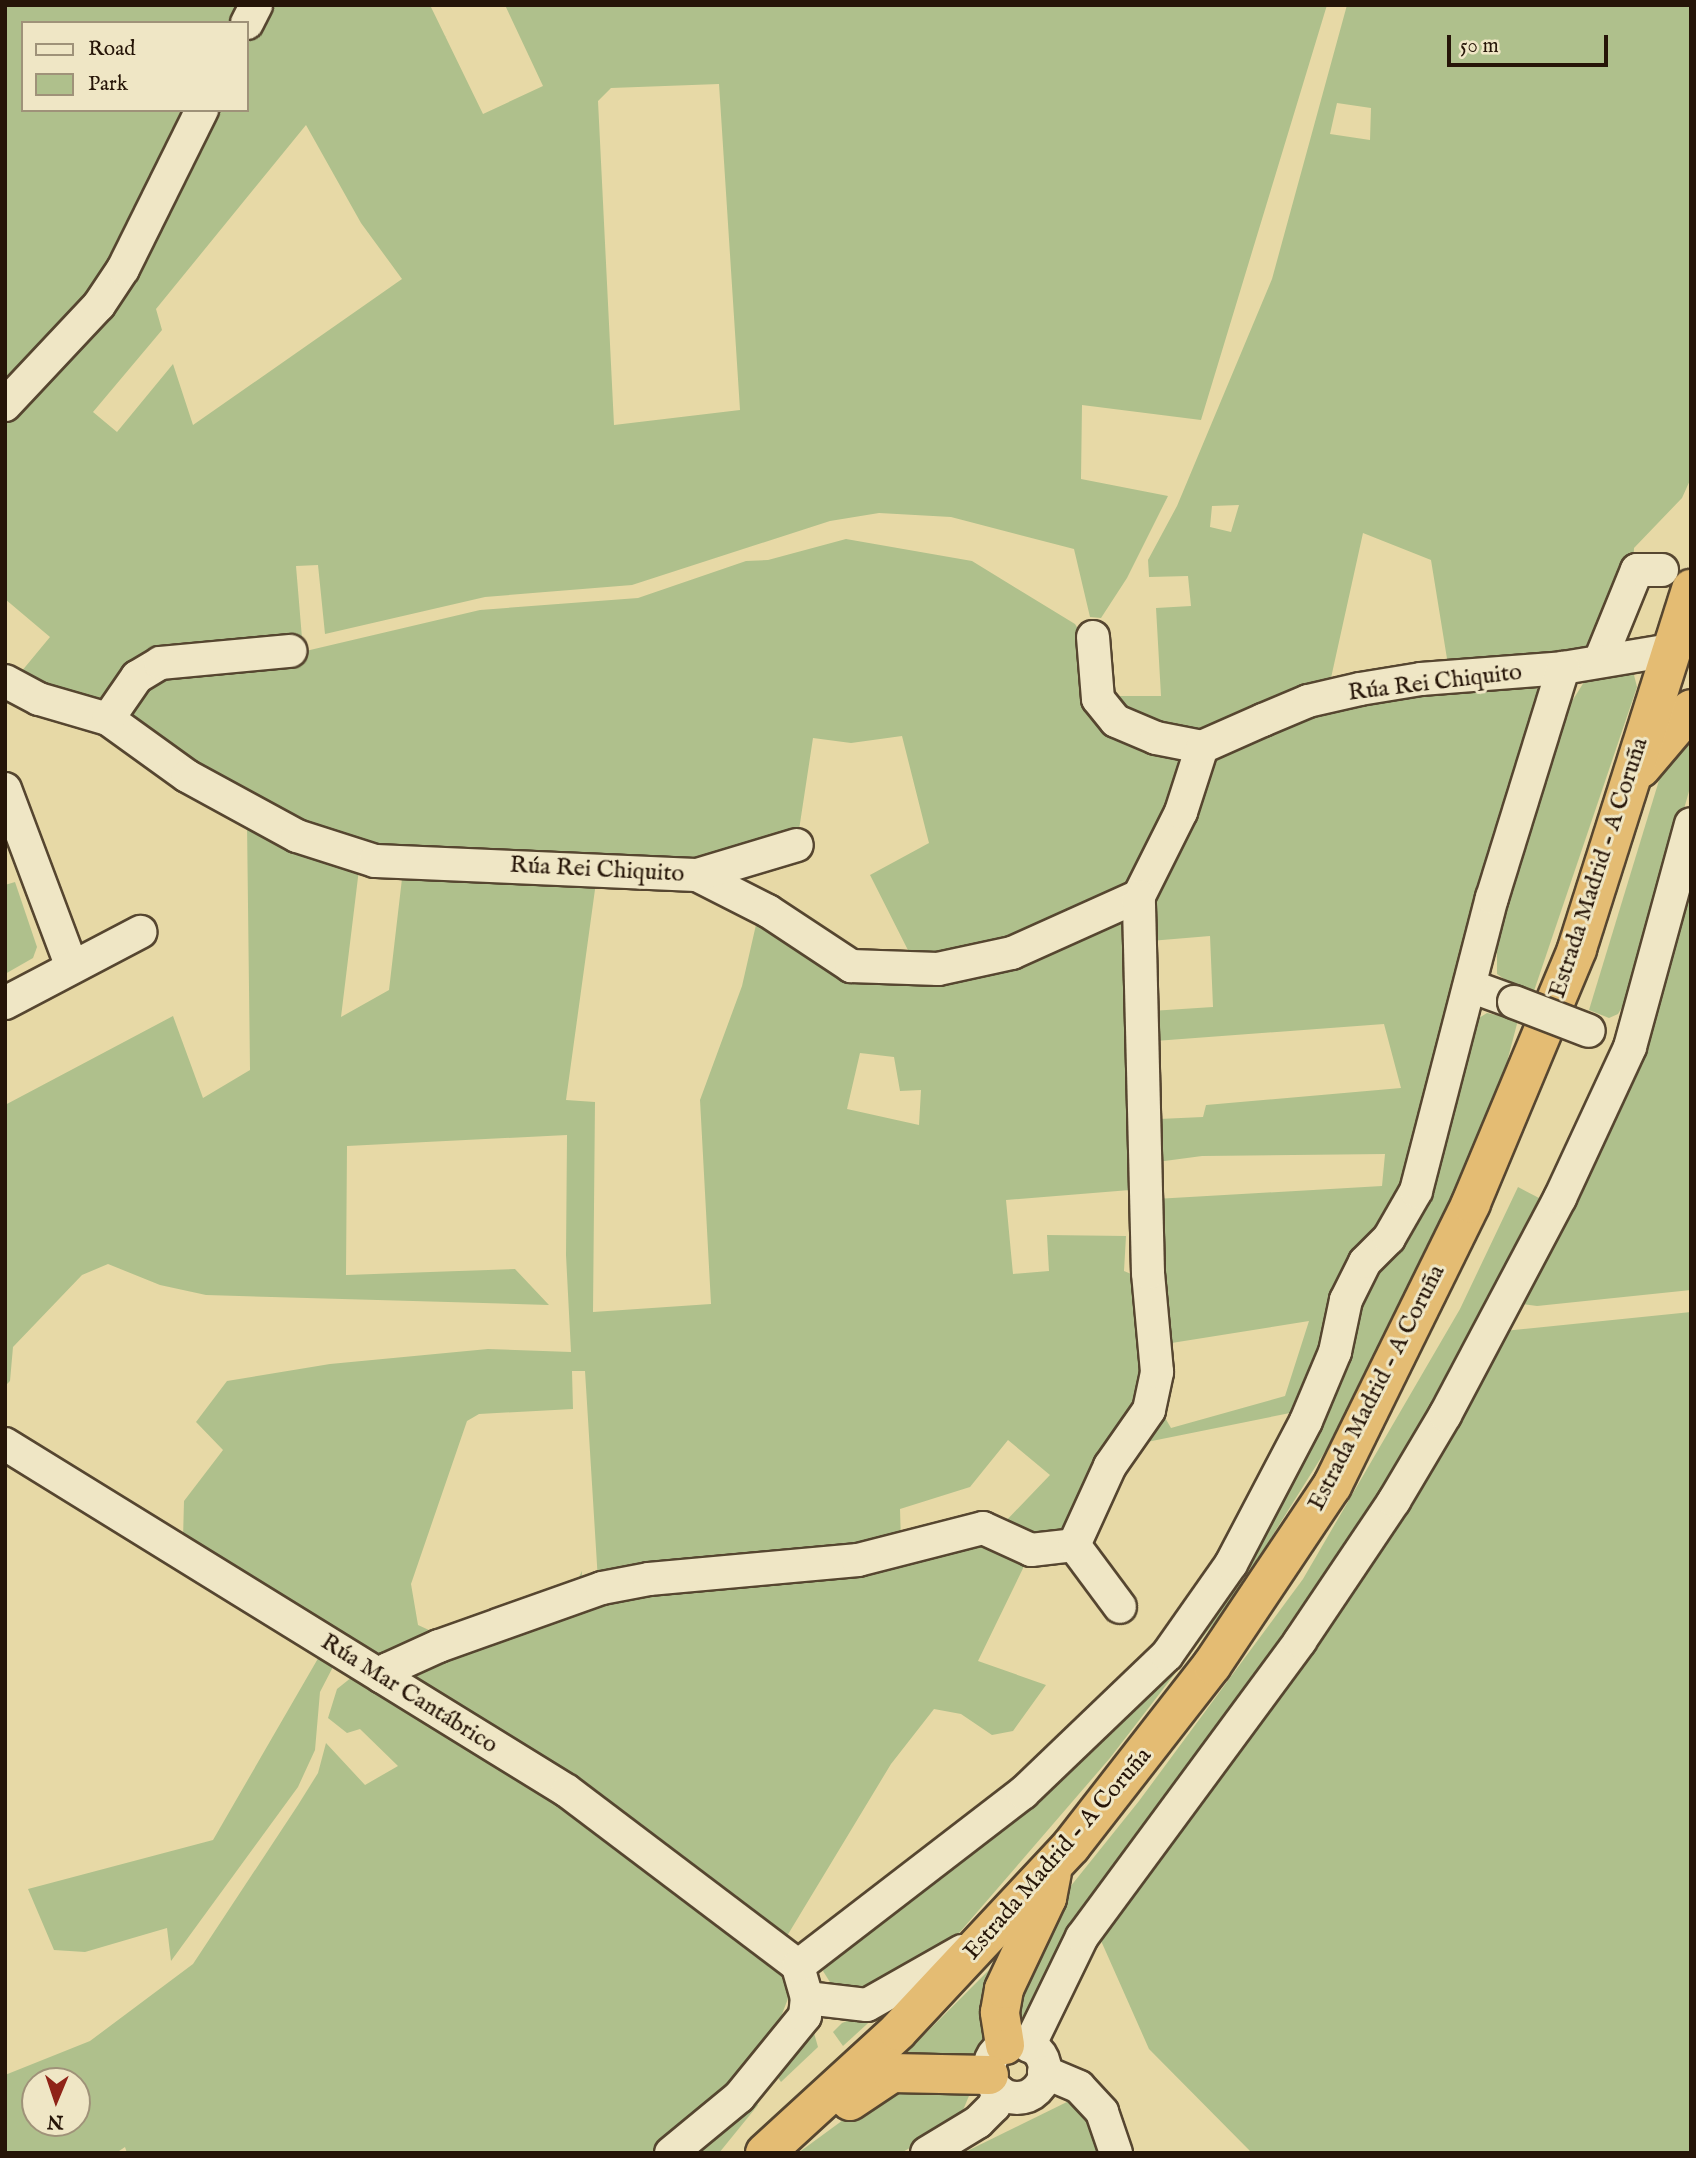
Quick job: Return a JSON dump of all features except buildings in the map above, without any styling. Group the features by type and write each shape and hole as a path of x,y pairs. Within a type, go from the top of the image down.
{"highway":[{"name":"Estrada Madrid - A Coruña","path":"772,2147 898,2031 1054,1863 1162,1734 1332,1486 1517,1098 1577,949 1670,650 1682,595"},
{"path":"1627,786 1691,709"},
{"path":"772,2147 831,2118 869,2085 892,2073 1013,2066 1000,2012 1004,1989 1047,1898 1054,1863"}],"street":[{"path":"248,21 256,5"},
{"path":"5,405 99,305 123,269 201,112"},
{"path":"1601,658 1637,570 1682,595"},
{"path":"1074,1545 1110,1466 1149,1410 1157,1372 1148,1273 1139,896 1181,812 1202,747 1156,738 1116,721 1098,699 1093,637"},
{"name":"Rúa Rei Chiquito","path":"1202,747 1308,701 1420,679 1563,668 1601,658 1670,650"},
{"path":"108,719 137,677 160,663 289,651"},
{"path":"671,2153 739,2097 806,2016 807,1998 798,1966 1023,1793 1167,1655 1231,1564 1306,1421 1335,1352 1346,1300 1365,1262 1389,1238 1416,1191 1492,898 1563,668"},
{"name":"Rúa Rei Chiquito","path":"5,681 39,699 108,719 187,776 297,836 375,861 697,875 768,911 851,966 938,969 1012,953 1139,896"},
{"path":"5,789 72,967"},
{"path":"927,2153 978,2122 994,2106 1082,1937 1300,1642 1394,1501 1554,1209 1630,1047 1691,824"},
{"path":"697,875 797,845"},
{"path":"5,1003 140,932"},
{"path":"1470,986 1630,1047"},
{"name":"Rúa Mar Cantábrico","path":"5,1444 566,1791 798,1966"},
{"path":"382,1676 388,1668 439,1646 602,1588 649,1578 858,1560 983,1528 1031,1549 1074,1545"},
{"path":"1074,1545 1120,1607"},
{"path":"807,1998 867,2005 987,1935"},
{"path":"1013,2066 1079,2087 1102,2112 1116,2153"}],"green space":[{"path":"5,5 245,5 238,21 21,21 21,112 196,112 127,250 5,394"},
{"path":"264,5 430,5 483,114 543,86 505,5 1327,5 1201,420 1082,405 1081,479 1168,496 1127,578 1101,618 1090,617 1074,549 951,517 879,513 830,521 632,585 485,597 325,634 318,565 296,566 302,638 246,651 195,655 103,709 21,672 50,637 5,599 5,414 213,112 248,112 248,45","holes":["719,84 740,410 614,425 598,101 611,88","306,125 361,223 402,279 193,425 173,364 117,432 93,412 162,330 156,309"]},
{"path":"1347,5 1691,5 1691,478 1682,498 1634,548 1633,568 1601,647 1449,671 1431,560 1363,533 1331,678 1215,729 1169,734 1137,728 1107,696 1161,696 1156,608 1191,606 1188,576 1149,577 1148,560 1177,506 1272,279","holes":["1337,103 1371,108 1370,140 1330,134","1239,505 1231,532 1210,527 1212,506"]},
{"path":"846,539 972,561 1075,624 1086,642 1091,695 1181,758 1185,772 1137,884 1043,934 915,964 870,875 929,843 902,736 851,743 813,738 799,830 693,868 357,852 115,718 138,682 293,654 480,610 638,598 746,561 768,560"},
{"path":"1633,671 1637,687 1534,991 1514,986 1497,974 1497,929 1564,714 1589,674"},
{"path":"1531,678 1538,690 1535,710 1404,1187 1334,1314 1295,1412 1137,1444 1160,1409 1171,1428 1285,1396 1309,1321 1159,1345 1155,1199 1382,1186 1385,1154 1202,1156 1157,1162 1159,1119 1203,1117 1206,1105 1401,1088 1384,1024 1155,1041 1151,1011 1213,1007 1210,936 1150,941 1150,911 1212,760 1224,749 1315,709"},
{"path":"1691,725 1691,784 1634,987 1618,1014 1609,1018 1589,1010 1664,764"},
{"path":"247,823 360,861 341,1017 389,990 403,870 597,875 566,1100 595,1102 593,1312 711,1304 700,1100 742,986 758,916 871,974 1130,918 1130,1190 1006,1200 1013,1274 1049,1271 1047,1235 1126,1236 1124,1271 1136,1276 1149,1377 1066,1539 1040,1541 1003,1524 1050,1475 1008,1440 970,1487 900,1509 901,1542 598,1581 585,1371 572,1371 573,1409 479,1414 467,1421 411,1584 418,1625 431,1631 576,1583 582,1571 581,1591 385,1660 183,1539 184,1501 223,1450 196,1422 227,1381 330,1364 488,1349 571,1352 566,1255 567,1135 347,1146 346,1275 515,1269 549,1305 206,1295 160,1285 108,1264 82,1275 13,1347 10,1381 5,1386 5,1105 173,1016 203,1098 250,1070","holes":["860,1053 894,1057 900,1091 921,1090 919,1125 847,1109"]},
{"path":"1691,869 1691,1290 1537,1306 1516,1303"},
{"path":"15,882 37,947 33,958 5,974 5,885"},
{"path":"1487,1013 1518,1020 1492,1119 1334,1437 1234,1597 1110,1758 953,1940 860,1991 833,1987 823,1971 833,1956 1168,1664 1365,1283 1474,1021"},
{"path":"1518,1187 1541,1199 1451,1382 1362,1535 1024,2029 1012,2019 1025,1974 1070,1887 1139,1801 1303,1579 1460,1309"},
{"path":"1691,1312 1691,2153 1252,2153 1149,2049 1098,1934 1228,1750 1356,1590 1504,1331"},
{"path":"975,1538 1029,1556 978,1661 1046,1685 1013,1731 992,1735 961,1714 934,1709 891,1764 784,1941 398,1676 612,1598 672,1589 732,1589 733,1577"},
{"path":"320,1655 335,1663 320,1692 315,1750 298,1787 171,1961 167,1928 85,1952 54,1950 28,1889 213,1840"},
{"path":"357,1673 566,1801 775,1958 789,1996 779,2022 709,2108 651,2153 127,2153 125,2147 116,2153 5,2153 5,2075 21,2069 21,2137 91,2137 91,2067 25,2067 90,2041 193,1964 318,1773 326,1743 365,1785 398,1766 360,1729 347,1733 328,1718 337,1689"},
{"path":"1011,1948 989,2036 978,2052 964,2057 901,2058"},
{"path":"889,2004 843,2046 833,2032 842,2023"},
{"path":"814,2033 818,2047 781,2082 774,2072"},
{"path":"895,2082 973,2086 959,2120 901,2153 798,2153"},
{"path":"749,2096 758,2105 719,2153 689,2153"},
{"path":"1073,2099 1099,2135 1099,2153 963,2153"}]}
